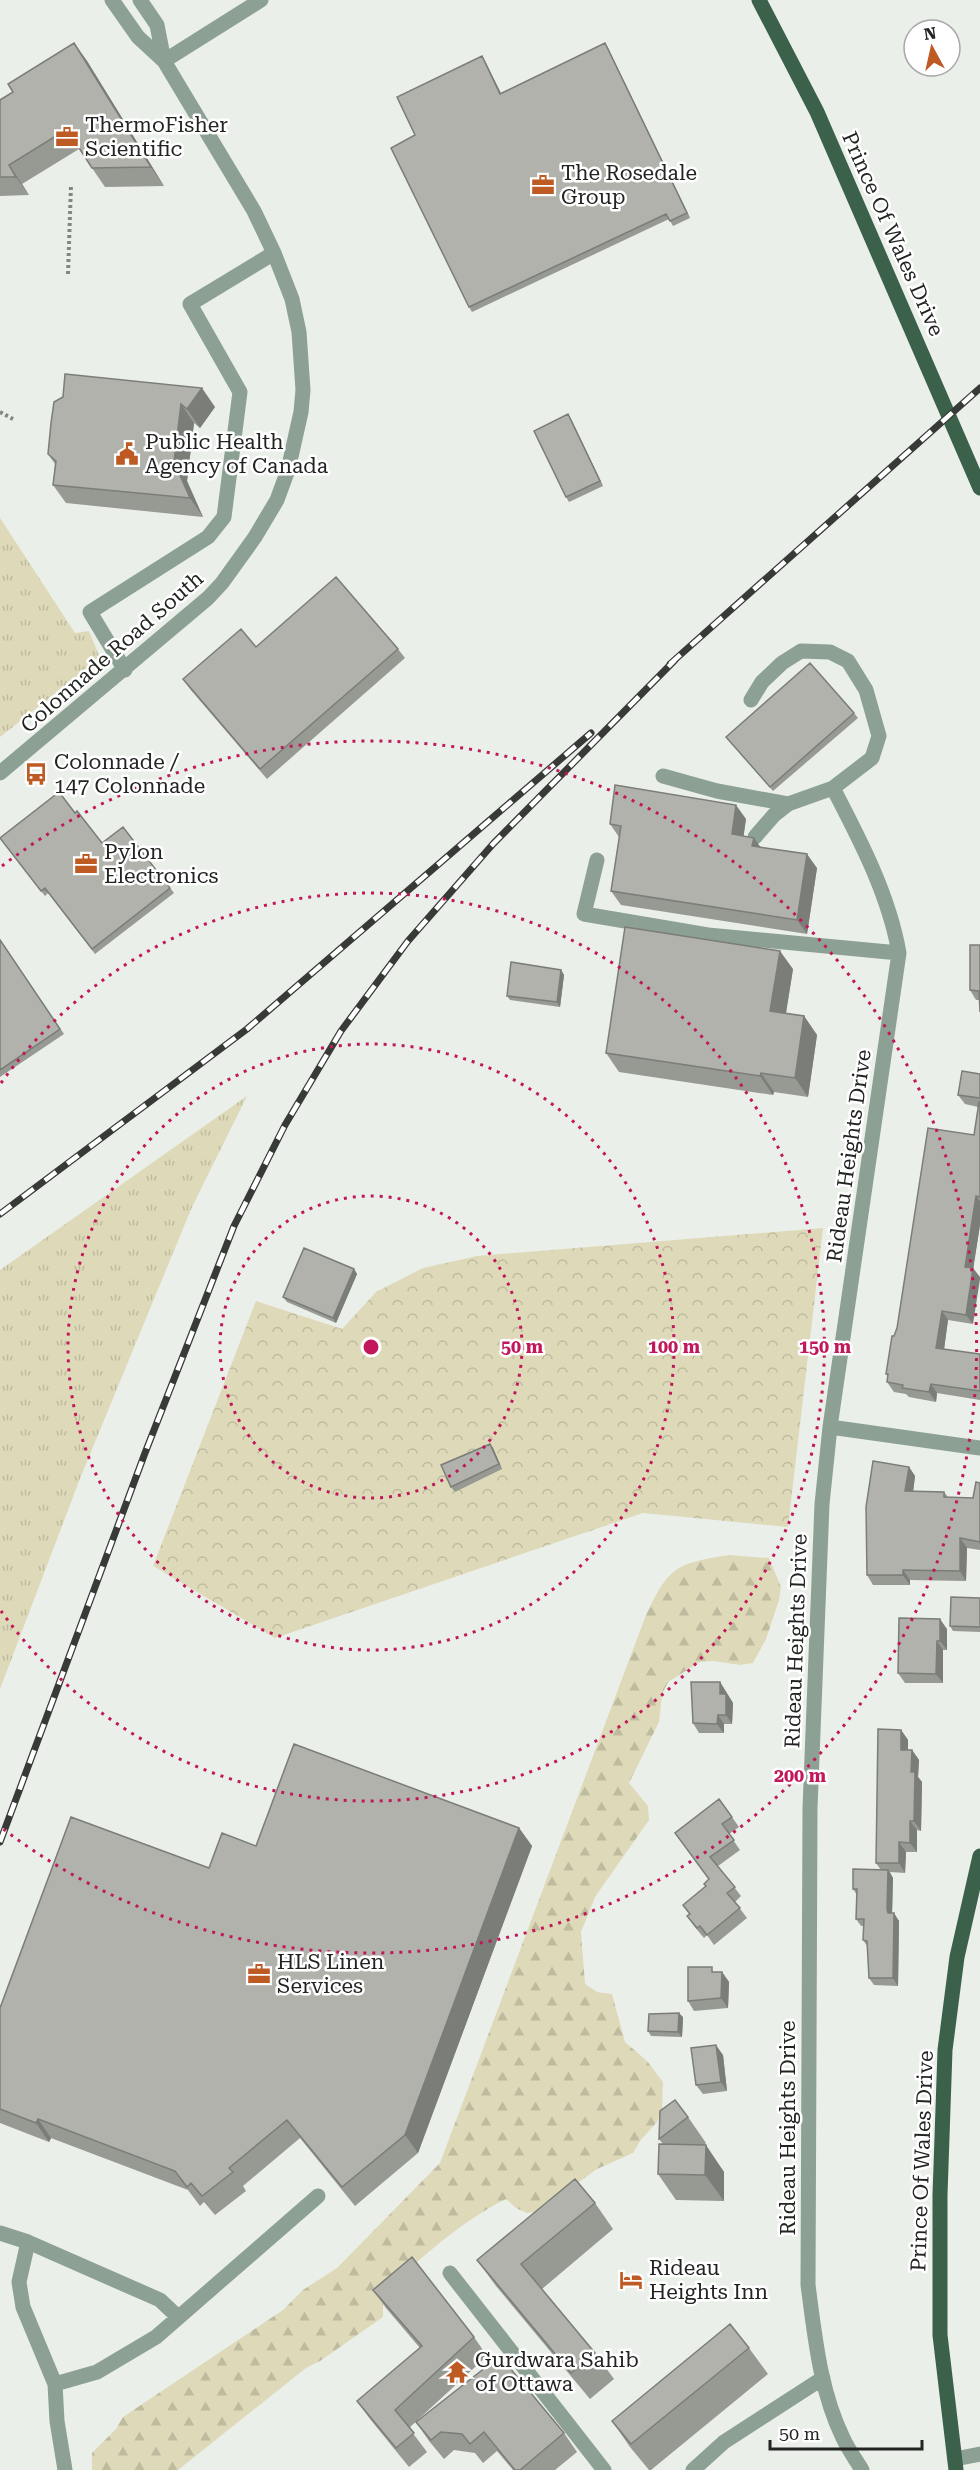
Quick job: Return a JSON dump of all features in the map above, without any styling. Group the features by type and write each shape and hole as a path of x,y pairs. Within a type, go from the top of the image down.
{"main road":[{"name":"Prince Of Wales Drive","path":"759,0 817,112 980,488"},
{"name":"Prince Of Wales Drive","path":"955,2465 940,2335 940,2195 945,2050 957,1957 980,1856"}],"street":[{"path":"112,0 138,37 164,61"},
{"path":"140,0 157,25 164,61"},
{"path":"164,61 261,0"},
{"name":"Colonnade Road South","path":"0,774 125,670 222,583 277,500 293,450 303,390 299,332 292,299 254,211 164,61"},
{"path":"125,670 90,612 208,537 224,518 240,392 190,304 274,253"},
{"path":"751,700 762,682 782,663 801,651 830,652 848,661 866,690 879,736 872,758 833,788 788,804 774,815 755,837"},
{"path":"663,776 717,791 788,804"},
{"path":"597,860 584,914 708,935 899,953 895,930 860,839 833,788"},
{"name":"Rideau Heights Drive","path":"862,2470 843,2439 828,2400 816,2348 808,2285 810,1820 822,1504 830,1426 899,953"},
{"path":"830,1426 980,1448"},
{"path":"55,2384 97,2372 156,2337 318,2196"},
{"path":"0,2233 28,2242 160,2300 178,2317"},
{"path":"28,2242 19,2282 23,2307 55,2384 57,2421 66,2470"},
{"path":"450,2273 604,2470"},
{"path":"693,2470 724,2442 823,2378"},
{"path":"955,2465 980,2454"}],"path":[{"path":"68,274 71,185"},
{"path":"0,412 13,419"}],"green space":[{"path":"0,518 75,633 89,631 100,658 0,737"},
{"path":"247,1096 192,1207 81,1476 0,1689 0,1270"},
{"path":"823,1228 788,1527 643,1513 275,1638 153,1566 256,1301 342,1329 376,1292 423,1268 477,1256"},
{"path":"729,1555 769,1558 781,1587 766,1639 753,1663 740,1665 713,1661 700,1662 668,1682 662,1694 659,1722 629,1783 648,1806 649,1820 595,1897 581,1932 585,1984 597,1992 612,1994 625,2042 647,2061 663,2082 662,2109 657,2122 640,2141 633,2153 597,2169 539,2211 527,2213 516,2208 506,2199 457,2229 383,2293 383,2317 320,2361 306,2368 178,2470 92,2470 92,2453 116,2429 123,2417 283,2310 303,2290 337,2268 440,2163 654,1598 669,1576 677,1570 697,1561"}],"building":[{"name":"ThermoFisher Scientific","path":"74,43 151,167 92,168 67,129 9,165 16,177 0,177 0,100 13,92 8,84"},
{"name":"The Rosedale Group","path":"605,43 687,213 670,221 666,214 469,307 391,148 415,135 397,97 482,56 500,94"},
{"name":"Public Health Agency of Canada","path":"65,374 202,388 187,409 181,404 174,462 190,498 53,485 56,461 48,454 51,423 54,402 63,397"},
{"path":"568,414 600,481 566,497 534,431"},
{"path":"336,577 398,649 260,769 183,679 241,629 256,647"},
{"path":"810,663 854,713 770,787 726,737"},
{"path":"615,785 736,805 732,834 754,838 752,846 807,854 797,920 611,891 621,826 610,824"},
{"name":"Pylon Electronics","path":"59,792 102,843 123,827 170,888 92,949 45,888 41,891 0,838"},
{"path":"625,927 780,951 770,1011 804,1016 795,1078 761,1073 760,1076 606,1053"},
{"path":"0,940 60,1029 0,1070"},
{"path":"970,945 980,945 980,1012 979,991 970,990"},
{"path":"511,962 561,970 557,1002 507,996"},
{"path":"962,1071 980,1074 980,1098 958,1095"},
{"path":"979,1102 980,1197 976,1196 965,1267 973,1268 966,1315 942,1311 936,1348 980,1354 980,1391 931,1384 929,1392 902,1388 903,1385 887,1382 888,1374 886,1374 892,1336 897,1328 928,1128 974,1135"},
{"path":"304,1248 354,1269 333,1318 283,1297"},
{"path":"490,1444 499,1464 451,1487 441,1465"},
{"path":"873,1461 909,1467 905,1491 944,1492 944,1497 973,1498 976,1482 980,1483 980,1542 960,1538 960,1571 903,1570 903,1575 867,1575 866,1507"},
{"path":"951,1597 980,1598 980,1627 950,1626"},
{"path":"899,1618 940,1619 936,1674 898,1673"},
{"path":"691,1682 720,1682 720,1694 726,1694 726,1715 718,1715 717,1724 693,1723"},
{"path":"878,1729 901,1730 901,1750 912,1750 911,1772 915,1772 914,1821 910,1821 910,1843 899,1842 899,1863 876,1863"},
{"name":"HLS Linen Services","path":"294,1744 519,1828 405,2135 342,2187 287,2120 229,2168 233,2172 202,2196 191,2183 187,2187 175,2171 38,2119 36,2123 0,2109 0,2008 71,1817 209,1868 222,1833 256,1846"},
{"path":"719,1799 732,1817 722,1824 734,1840 710,1857 735,1887 727,1893 740,1908 707,1935 700,1926 697,1928 687,1916 690,1914 683,1905 706,1886 704,1884 709,1879 675,1833"},
{"path":"853,1869 888,1870 887,1909 888,1913 894,1913 893,1978 869,1978 867,1941 863,1940 864,1919 856,1919 857,1889 853,1889"},
{"path":"688,1967 712,1967 712,1972 722,1972 721,1998 688,2001"},
{"path":"679,2013 678,2032 648,2031 649,2014"},
{"path":"716,2045 721,2082 696,2085 691,2048"},
{"path":"675,2100 688,2117 659,2139 660,2111"},
{"path":"659,2144 706,2145 705,2175 658,2174"},
{"path":"575,2179 595,2203 521,2264 595,2353 571,2373 477,2260"},
{"path":"412,2257 474,2337 395,2410 414,2433 396,2448 357,2401 422,2346 373,2290"},
{"path":"730,2324 749,2348 631,2444 612,2421"},
{"path":"500,2356 564,2433 520,2470 515,2470 484,2432 470,2444 462,2434 441,2432 431,2440 416,2422"}],"railway":[{"path":"670,664 980,388"},
{"path":"0,1842 145,1453 234,1226 285,1125 341,1031 408,941 493,844 675,660"},
{"path":"0,1214 247,1029 591,733"}],"place":[{"name":"ThermoFisher Scientific","path":"67,137"},
{"name":"The Rosedale Group","path":"543,185"},
{"name":"Public Health Agency of Canada","path":"127,454"},
{"name":"Colonnade / 147 Colonnade","path":"36,774"},
{"name":"Pylon Electronics","path":"86,864"},
{"name":"HLS Linen Services","path":"259,1974"},
{"name":"Rideau Heights Inn","path":"631,2280"},
{"name":"Gurdwara Sahib of Ottawa","path":"457,2372"}]}
